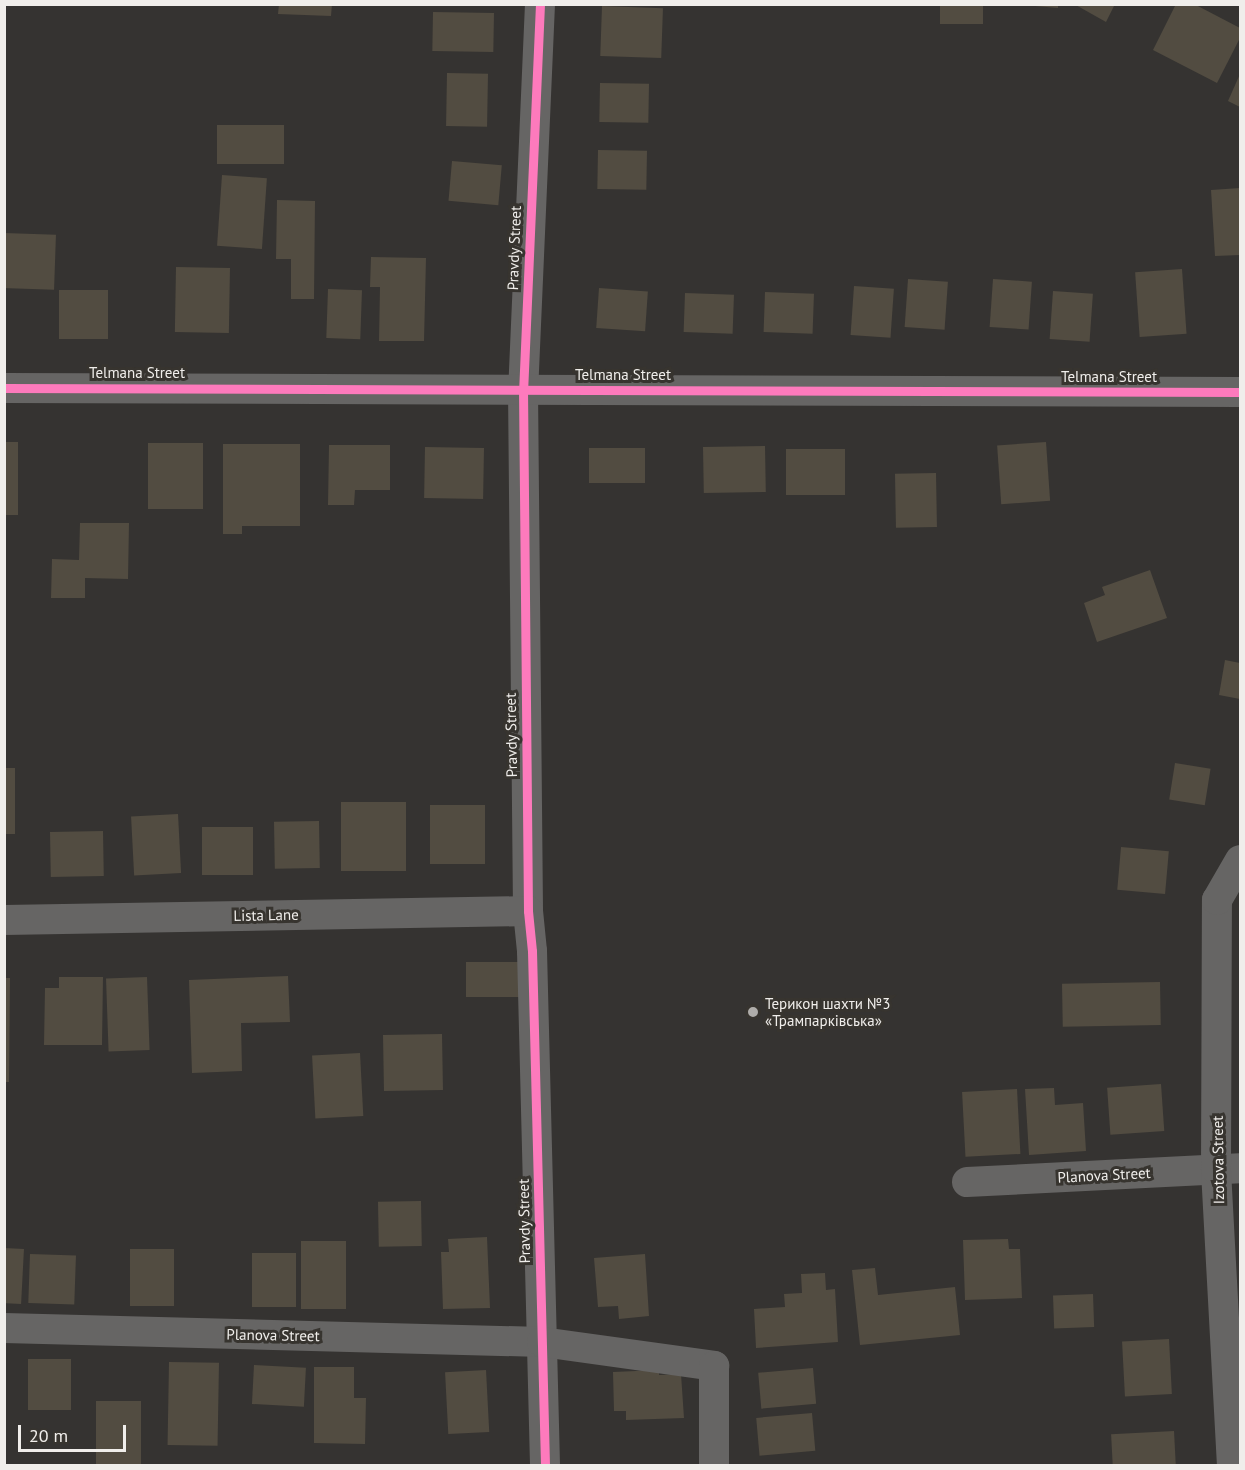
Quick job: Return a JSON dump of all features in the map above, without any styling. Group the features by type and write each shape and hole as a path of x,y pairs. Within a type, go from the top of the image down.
{"street":[{"name":"Pravdy Street","path":"540,4 523,389 528,911 532,951 546,1466"},
{"name":"Telmana Street","path":"4,388 1240,392"},
{"name":"Izotova Street","path":"1232,1466 1228,1168 1217,900 1240,860"},
{"name":"Lista Lane","path":"4,920 528,911"},
{"name":"Planova Street","path":"967,1182 1228,1168"},
{"name":"Planova Street","path":"4,1328 542,1342"},
{"path":"542,1342 714,1366 714,1466"}],"building":[{"path":"279,4 332,4 331,16 278,14"},
{"path":"940,4 983,4 983,24 940,24"},
{"path":"1035,4 1058,4 1058,8 1035,6"},
{"path":"1074,4 1115,4 1106,22"},
{"path":"1176,4 1194,4 1240,28 1240,38 1217,83 1153,50"},
{"path":"602,6 663,8 661,58 600,56"},
{"path":"433,12 494,13 493,52 432,51"},
{"path":"447,73 488,74 487,127 446,126"},
{"path":"1240,74 1240,107 1228,101"},
{"path":"600,83 649,84 648,123 599,122"},
{"path":"217,125 284,125 284,164 217,164"},
{"path":"598,150 647,151 646,190 597,189"},
{"path":"452,161 502,165 498,205 449,201"},
{"path":"222,175 267,178 262,249 217,246"},
{"path":"1240,188 1240,255 1215,256 1211,190"},
{"path":"277,200 315,201 314,299 291,299 291,259 276,259"},
{"path":"4,233 56,235 54,290 4,288"},
{"path":"371,257 426,258 424,341 379,341 380,287 370,287"},
{"path":"176,267 230,268 229,333 175,332"},
{"path":"1182,269 1187,334 1140,337 1135,272"},
{"path":"908,279 948,282 945,330 905,327"},
{"path":"993,279 1032,282 1029,330 990,327"},
{"path":"854,286 894,289 890,338 851,335"},
{"path":"599,288 648,291 645,331 596,328"},
{"path":"328,289 362,290 360,339 326,338"},
{"path":"59,290 108,290 108,339 59,339"},
{"path":"1053,291 1093,294 1090,342 1050,339"},
{"path":"765,292 814,294 813,334 764,332"},
{"path":"685,293 734,295 733,334 684,332"},
{"path":"4,442 18,442 18,515 4,515"},
{"path":"1046,442 1050,501 1001,504 997,445"},
{"path":"148,443 203,443 203,509 148,509"},
{"path":"223,444 300,444 300,526 242,526 242,534 223,534"},
{"path":"329,445 390,445 390,490 355,490 354,505 328,505"},
{"path":"765,446 766,492 704,493 703,447"},
{"path":"425,447 484,448 483,499 424,498"},
{"path":"589,448 645,448 645,483 589,483"},
{"path":"786,449 845,449 845,495 786,495"},
{"path":"936,473 937,527 896,528 895,474"},
{"path":"80,523 129,523 128,579 85,578 85,598 51,598 52,559 79,560"},
{"path":"1150,570 1167,618 1097,642 1084,603 1105,595 1102,587"},
{"path":"1225,660 1240,663 1240,699 1219,695"},
{"path":"1175,763 1211,769 1205,805 1169,800"},
{"path":"4,768 15,768 15,834 4,834"},
{"path":"341,802 406,802 406,871 341,871"},
{"path":"430,805 485,805 485,864 430,864"},
{"path":"178,814 181,873 134,875 131,816"},
{"path":"319,821 320,868 275,869 274,822"},
{"path":"202,827 253,827 253,875 202,875"},
{"path":"103,831 104,876 51,877 50,832"},
{"path":"1121,847 1169,851 1165,894 1117,890"},
{"path":"466,962 519,962 519,997 466,997"},
{"path":"288,976 290,1022 241,1023 242,1071 192,1073 189,980"},
{"path":"59,977 103,977 102,1045 44,1045 45,988 59,988"},
{"path":"147,977 150,1050 109,1051 106,978"},
{"path":"4,978 10,978 9,1082 4,1082"},
{"path":"1160,982 1161,1025 1063,1027 1062,984"},
{"path":"442,1034 443,1090 384,1091 383,1035"},
{"path":"360,1053 363,1116 315,1118 312,1056"},
{"path":"1161,1084 1164,1131 1110,1135 1107,1088"},
{"path":"1054,1088 1055,1105 1083,1103 1086,1151 1029,1155 1025,1089"},
{"path":"1017,1089 1020,1154 965,1157 962,1092"},
{"path":"421,1201 422,1246 379,1247 378,1202"},
{"path":"487,1237 490,1308 443,1309 441,1252 449,1252 448,1239"},
{"path":"1008,1239 1009,1249 1020,1249 1022,1298 965,1300 963,1240"},
{"path":"301,1241 346,1241 346,1309 301,1309"},
{"path":"4,1248 24,1249 21,1304 4,1303"},
{"path":"130,1249 174,1249 174,1306 130,1306"},
{"path":"252,1253 296,1253 296,1307 252,1307"},
{"path":"30,1254 76,1256 74,1305 28,1303"},
{"path":"645,1254 649,1316 619,1319 618,1306 598,1307 594,1258"},
{"path":"875,1268 878,1295 955,1287 960,1335 860,1345 852,1270"},
{"path":"825,1273 826,1290 835,1289 838,1342 756,1348 754,1309 785,1307 784,1294 802,1293 801,1274"},
{"path":"1093,1294 1094,1327 1054,1328 1053,1295"},
{"path":"1169,1339 1172,1394 1125,1396 1122,1341"},
{"path":"28,1359 71,1359 71,1410 28,1410"},
{"path":"169,1362 219,1363 218,1446 168,1445"},
{"path":"254,1365 306,1368 304,1407 252,1404"},
{"path":"314,1367 354,1367 354,1398 366,1398 365,1444 314,1443"},
{"path":"813,1368 816,1404 761,1409 758,1373"},
{"path":"486,1370 489,1432 448,1434 445,1372"},
{"path":"659,1370 659,1375 681,1374 684,1418 626,1420 626,1411 614,1411 613,1372"},
{"path":"96,1401 141,1401 141,1466 96,1466"},
{"path":"812,1413 815,1451 760,1456 756,1418"},
{"path":"1174,1431 1176,1466 1113,1466 1111,1434"}],"cycle path":[{"path":"540,4 523,389 528,911 532,951 545,1466"},
{"path":"4,388 1240,392"}],"place":[{"name":"Терикон шахти №3 «Трампарківська»","path":"753,1012"}]}
